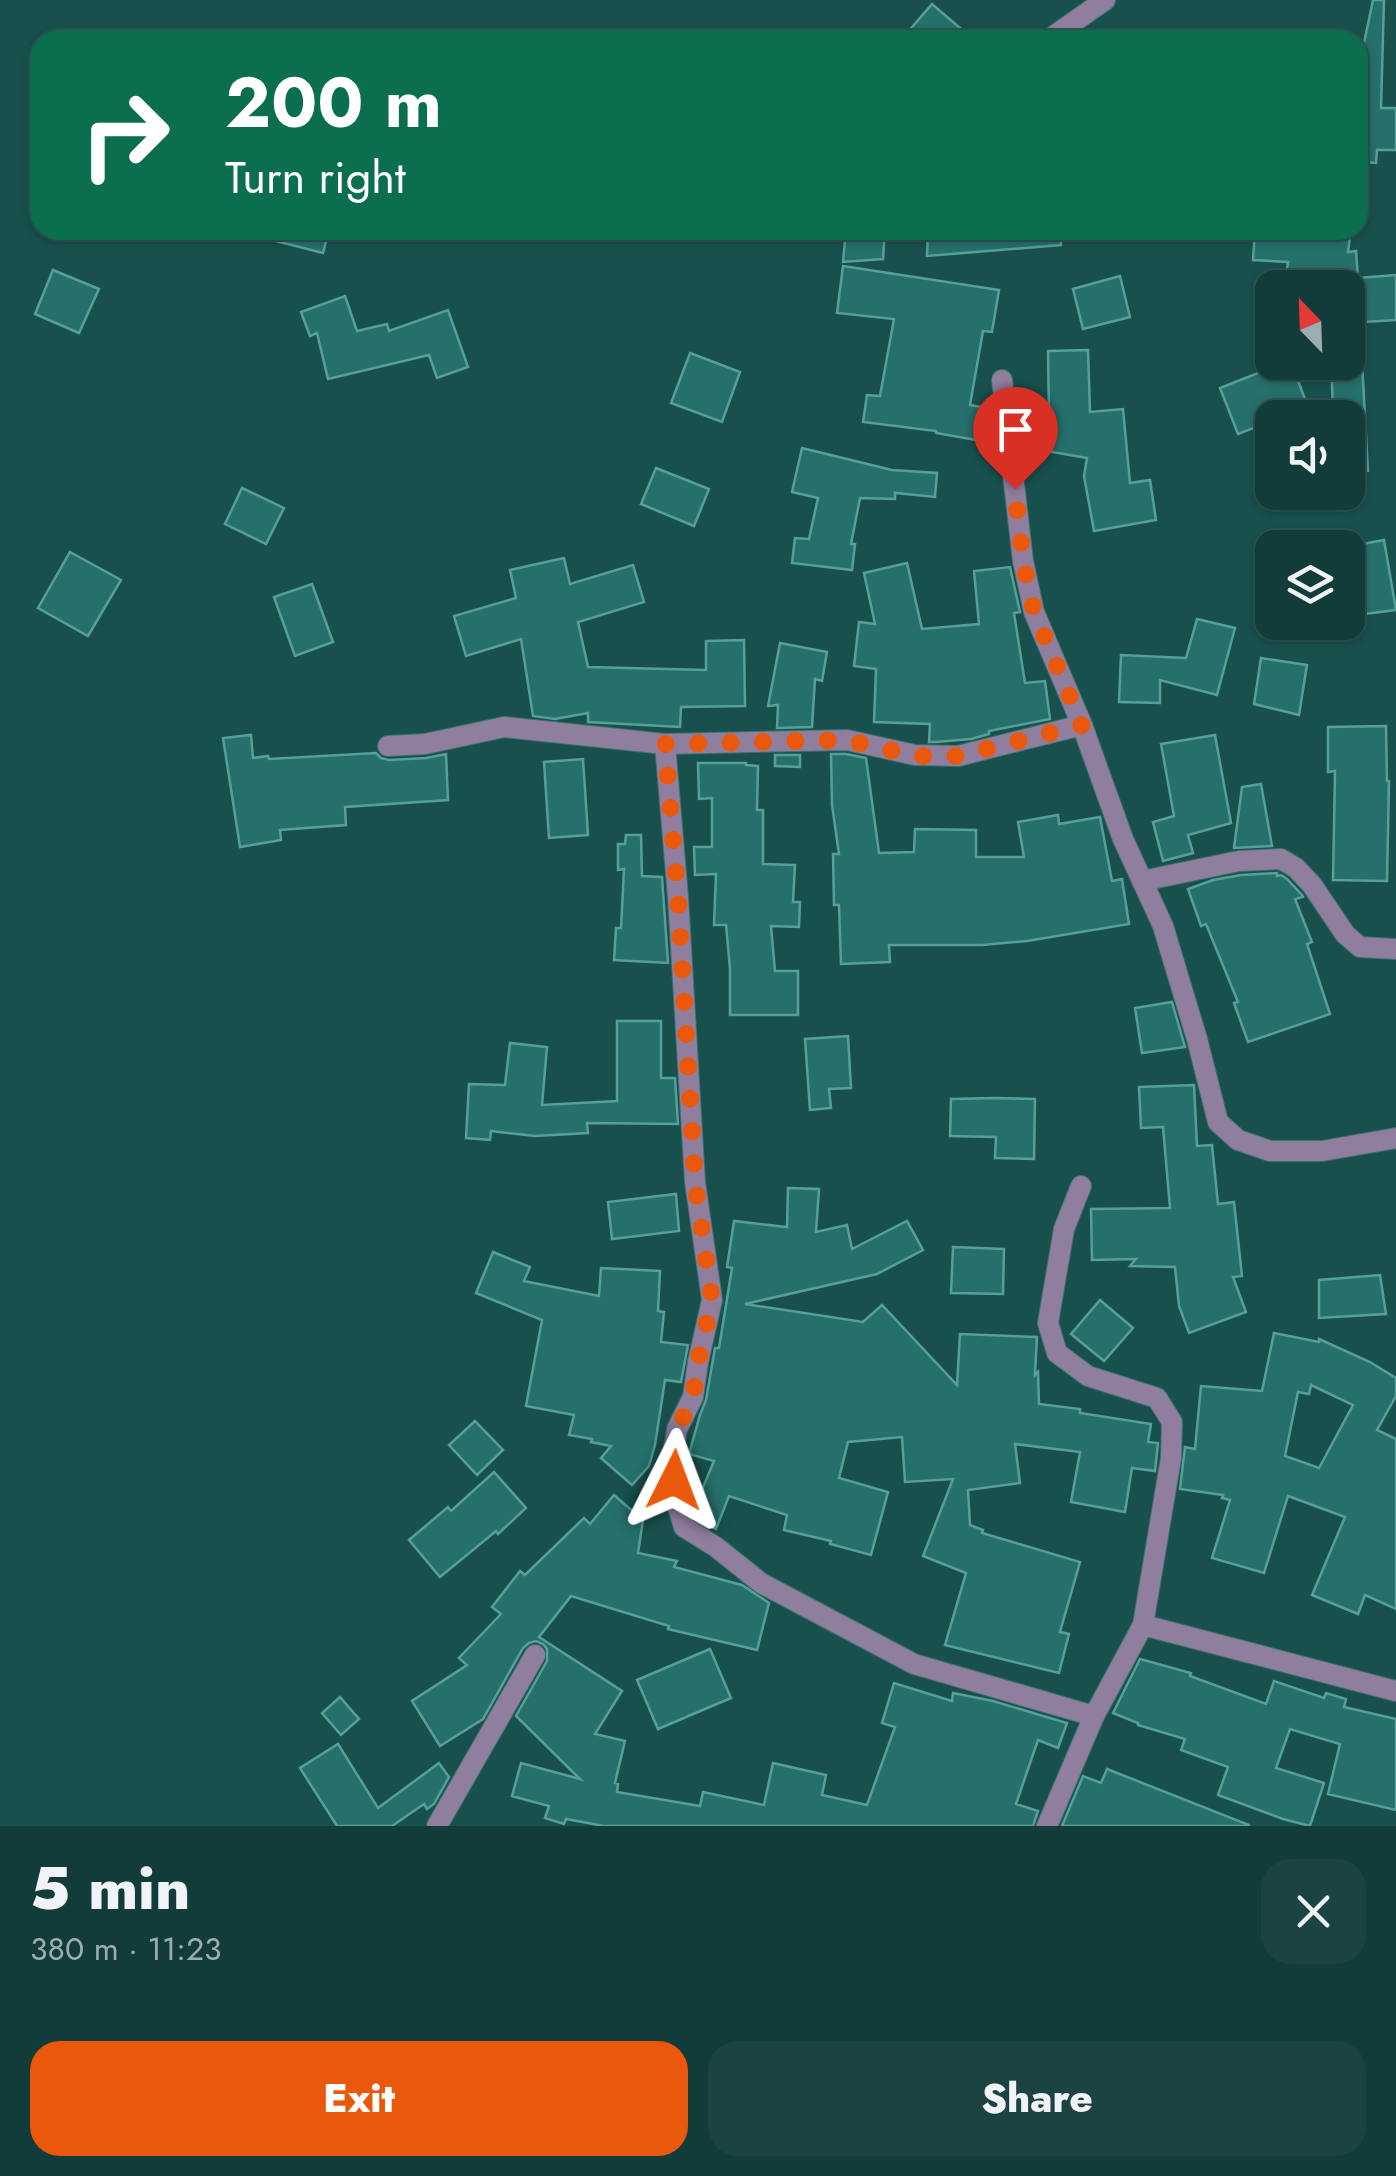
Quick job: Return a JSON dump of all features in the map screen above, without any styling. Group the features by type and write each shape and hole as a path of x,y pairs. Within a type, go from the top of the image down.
{"street":[{"path":"1062,30 1105,0"},
{"path":"1002,380 1023,561 1034,612 1082,725 1123,839 1163,926 1218,1122 1238,1140 1270,1151 1322,1150 1396,1138"},
{"path":"388,746 425,744 504,727 665,744 846,740 915,756 958,756 1082,725"},
{"path":"665,744 695,1182 712,1300 693,1397 677,1430 672,1459 676,1501 684,1527 761,1583 914,1664 1094,1716"},
{"path":"1142,881 1239,860 1281,859 1312,885 1345,934 1360,947 1396,949"},
{"path":"1047,1826 1094,1716 1143,1624 1172,1458 1172,1422 1157,1398 1088,1376 1057,1353 1048,1323 1064,1229 1081,1186"},
{"path":"1143,1624 1396,1691"},
{"path":"436,1826 535,1655"}],"building":[{"path":"1373,0 1384,0 1381,108 1396,108 1396,150 1377,150 1376,163 1368,163 1367,30"},
{"path":"932,4 962,30 910,30"},
{"path":"272,240 326,240 323,253"},
{"path":"845,240 884,240 883,259 843,262"},
{"path":"928,240 1061,240 1061,245 927,256"},
{"path":"1254,240 1350,240 1348,252 1356,251 1357,270 1287,269 1288,262 1253,260"},
{"path":"843,266 999,290 992,332 983,331 970,405 981,407 976,440 863,422 867,395 880,396 894,319 837,313"},
{"path":"53,270 99,289 79,333 35,314"},
{"path":"1396,275 1396,320 1365,322 1365,277"},
{"path":"1120,276 1130,317 1083,329 1073,289"},
{"path":"345,296 357,331 387,324 389,331 448,310 468,367 437,378 429,355 328,379 317,333 310,336 301,312"},
{"path":"1088,350 1090,412 1123,409 1130,483 1150,480 1156,520 1094,531 1084,476 1087,458 1052,452 1048,351"},
{"path":"690,353 740,372 722,422 671,403"},
{"path":"1255,374 1255,380 1298,380 1305,400 1255,400 1255,428 1238,434 1220,388"},
{"path":"1332,380 1363,380 1364,400 1333,400"},
{"path":"1365,416 1368,471 1365,471"},
{"path":"802,448 892,470 937,473 935,497 895,493 895,499 860,498 851,544 855,544 852,570 792,563 795,538 809,539 818,498 792,492"},
{"path":"656,468 709,489 694,526 641,504"},
{"path":"242,488 284,508 266,544 225,524"},
{"path":"1384,540 1396,610 1365,614 1365,544"},
{"path":"70,552 121,580 88,636 38,608"},
{"path":"564,558 570,584 633,565 644,602 578,622 588,667 706,670 706,641 744,640 745,706 681,707 680,727 588,722 588,713 555,719 533,716 521,639 466,656 454,616 516,598 510,570"},
{"path":"907,563 922,629 979,624 974,571 1010,567 1020,612 1014,613 1025,683 1045,681 1050,719 989,731 971,739 936,742 929,742 930,724 874,722 876,669 854,666 859,622 875,624 864,573"},
{"path":"312,584 333,642 295,656 274,597"},
{"path":"1197,619 1235,628 1217,695 1160,680 1160,703 1119,702 1121,655 1186,658"},
{"path":"780,643 827,652 822,681 815,679 812,727 777,728 778,705 768,706"},
{"path":"1261,658 1307,665 1299,715 1254,704"},
{"path":"1386,726 1387,881 1333,880 1335,771 1328,772 1328,727"},
{"path":"251,735 253,758 376,753 389,760 446,754 448,800 345,807 346,825 280,830 281,840 240,847 223,738"},
{"path":"1215,735 1231,823 1188,835 1193,853 1163,861 1153,822 1174,816 1161,744"},
{"path":"831,754 866,758 879,853 914,852 915,829 976,830 976,857 1024,857 1018,822 1058,815 1059,824 1100,817 1112,881 1122,879 1129,924 982,945 889,945 890,962 841,964 839,905 834,905 833,854 839,854 832,805"},
{"path":"775,755 800,755 800,767 775,766"},
{"path":"583,759 588,835 549,838 544,762"},
{"path":"698,763 758,766 757,810 763,810 763,864 795,865 793,902 800,902 799,927 771,926 775,971 798,971 798,1015 730,1015 726,925 714,925 716,874 695,875 694,847 712,847 712,798 699,799"},
{"path":"1261,784 1272,846 1234,848 1242,787"},
{"path":"626,835 641,835 642,876 662,877 668,963 614,960 616,928 621,928 624,869 618,870 618,844 625,844"},
{"path":"1277,873 1303,897 1295,899 1312,942 1307,944 1330,1014 1248,1042 1234,1003 1238,1002 1206,924 1201,926 1188,889 1213,880"},
{"path":"1172,1002 1185,1047 1142,1053 1135,1008"},
{"path":"617,1021 661,1021 661,1078 675,1078 678,1124 587,1123 588,1133 535,1136 491,1131 490,1140 466,1138 469,1084 505,1085 510,1043 547,1047 542,1105 617,1101"},
{"path":"848,1036 851,1088 829,1089 831,1108 810,1110 805,1039"},
{"path":"1194,1085 1197,1146 1212,1145 1218,1204 1234,1202 1242,1276 1233,1277 1246,1312 1189,1333 1179,1306 1175,1267 1130,1266 1136,1259 1092,1260 1091,1209 1170,1208 1163,1127 1141,1128 1139,1087"},
{"path":"951,1099 1035,1099 1034,1159 995,1158 996,1137 950,1136"},
{"path":"788,1188 819,1189 816,1232 847,1225 852,1249 907,1221 923,1250 877,1274 745,1304 863,1322 882,1305 957,1385 960,1334 1037,1337 1035,1375 1038,1372 1039,1404 1151,1424 1148,1442 1158,1443 1155,1471 1132,1468 1125,1512 1071,1502 1080,1452 1015,1444 1020,1483 968,1490 970,1525 983,1530 982,1533 1080,1562 1060,1632 1069,1634 1059,1673 945,1645 966,1573 923,1556 953,1479 905,1482 902,1437 848,1442 839,1478 888,1492 871,1555 784,1530 787,1515 729,1496 716,1529 696,1518 693,1511 714,1461 689,1454 706,1400 715,1348 719,1348 732,1268 727,1267 734,1221 787,1227"},
{"path":"676,1194 679,1231 612,1239 608,1202"},
{"path":"953,1247 1004,1249 1003,1294 951,1293"},
{"path":"493,1252 530,1267 524,1281 599,1296 601,1268 660,1271 658,1311 664,1312 661,1342 688,1345 681,1382 665,1380 649,1466 632,1485 601,1458 611,1446 569,1435 574,1415 526,1406 542,1320 476,1293"},
{"path":"1380,1275 1386,1314 1319,1318 1319,1280"},
{"path":"1100,1300 1133,1328 1104,1361 1071,1334"},
{"path":"1274,1333 1319,1339 1396,1378 1396,1396 1377,1430 1396,1439 1396,1609 1365,1595 1358,1614 1312,1595 1345,1517 1288,1496 1264,1573 1212,1558 1230,1500 1222,1498 1223,1495 1180,1489 1185,1447 1195,1449 1201,1386 1262,1391","holes":["1311,1385 1353,1405 1319,1468 1285,1456 1298,1392 1309,1394"]},
{"path":"475,1421 503,1450 477,1475 449,1445"},
{"path":"494,1472 526,1508 440,1577 409,1540 448,1507 451,1511"},
{"path":"614,1495 643,1520 638,1553 677,1561 674,1567 742,1585 769,1603 757,1650 668,1629 669,1626 571,1596 539,1637 622,1691 595,1734 625,1741 615,1783 617,1792 700,1806 703,1792 764,1805 773,1763 826,1775 822,1795 867,1805 895,1727 882,1723 894,1683 952,1701 953,1693 993,1701 1067,1723 1058,1748 1038,1740 1016,1804 1038,1811 1033,1826 604,1826 566,1819 564,1824 545,1818 549,1806 512,1796 521,1763 580,1779 516,1716 547,1661 547,1649 536,1641 523,1648 483,1719 440,1746 412,1701 467,1665 459,1658 501,1614 492,1607 520,1571 525,1575 584,1518 590,1524"},
{"path":"710,1649 731,1698 658,1729 637,1680"},
{"path":"1140,1659 1191,1673 1190,1676 1266,1704 1274,1681 1324,1698 1326,1693 1346,1699 1344,1707 1396,1719 1396,1810 1328,1794 1340,1744 1290,1729 1276,1768 1324,1783 1310,1826 1218,1795 1228,1767 1181,1750 1185,1739 1113,1713"},
{"path":"340,1697 359,1719 341,1735 322,1713"},
{"path":"338,1744 378,1808 439,1763 449,1777 434,1804 427,1809 424,1804 392,1826 337,1826 300,1768"},
{"path":"1107,1769 1249,1826 1062,1826 1083,1776 1101,1783"}],"route":[{"path":"674,1480 672,1459 677,1430 693,1397 712,1300 695,1182 665,744 846,740 915,756 958,756 1082,725 1034,612 1023,561 1015,489"}]}
